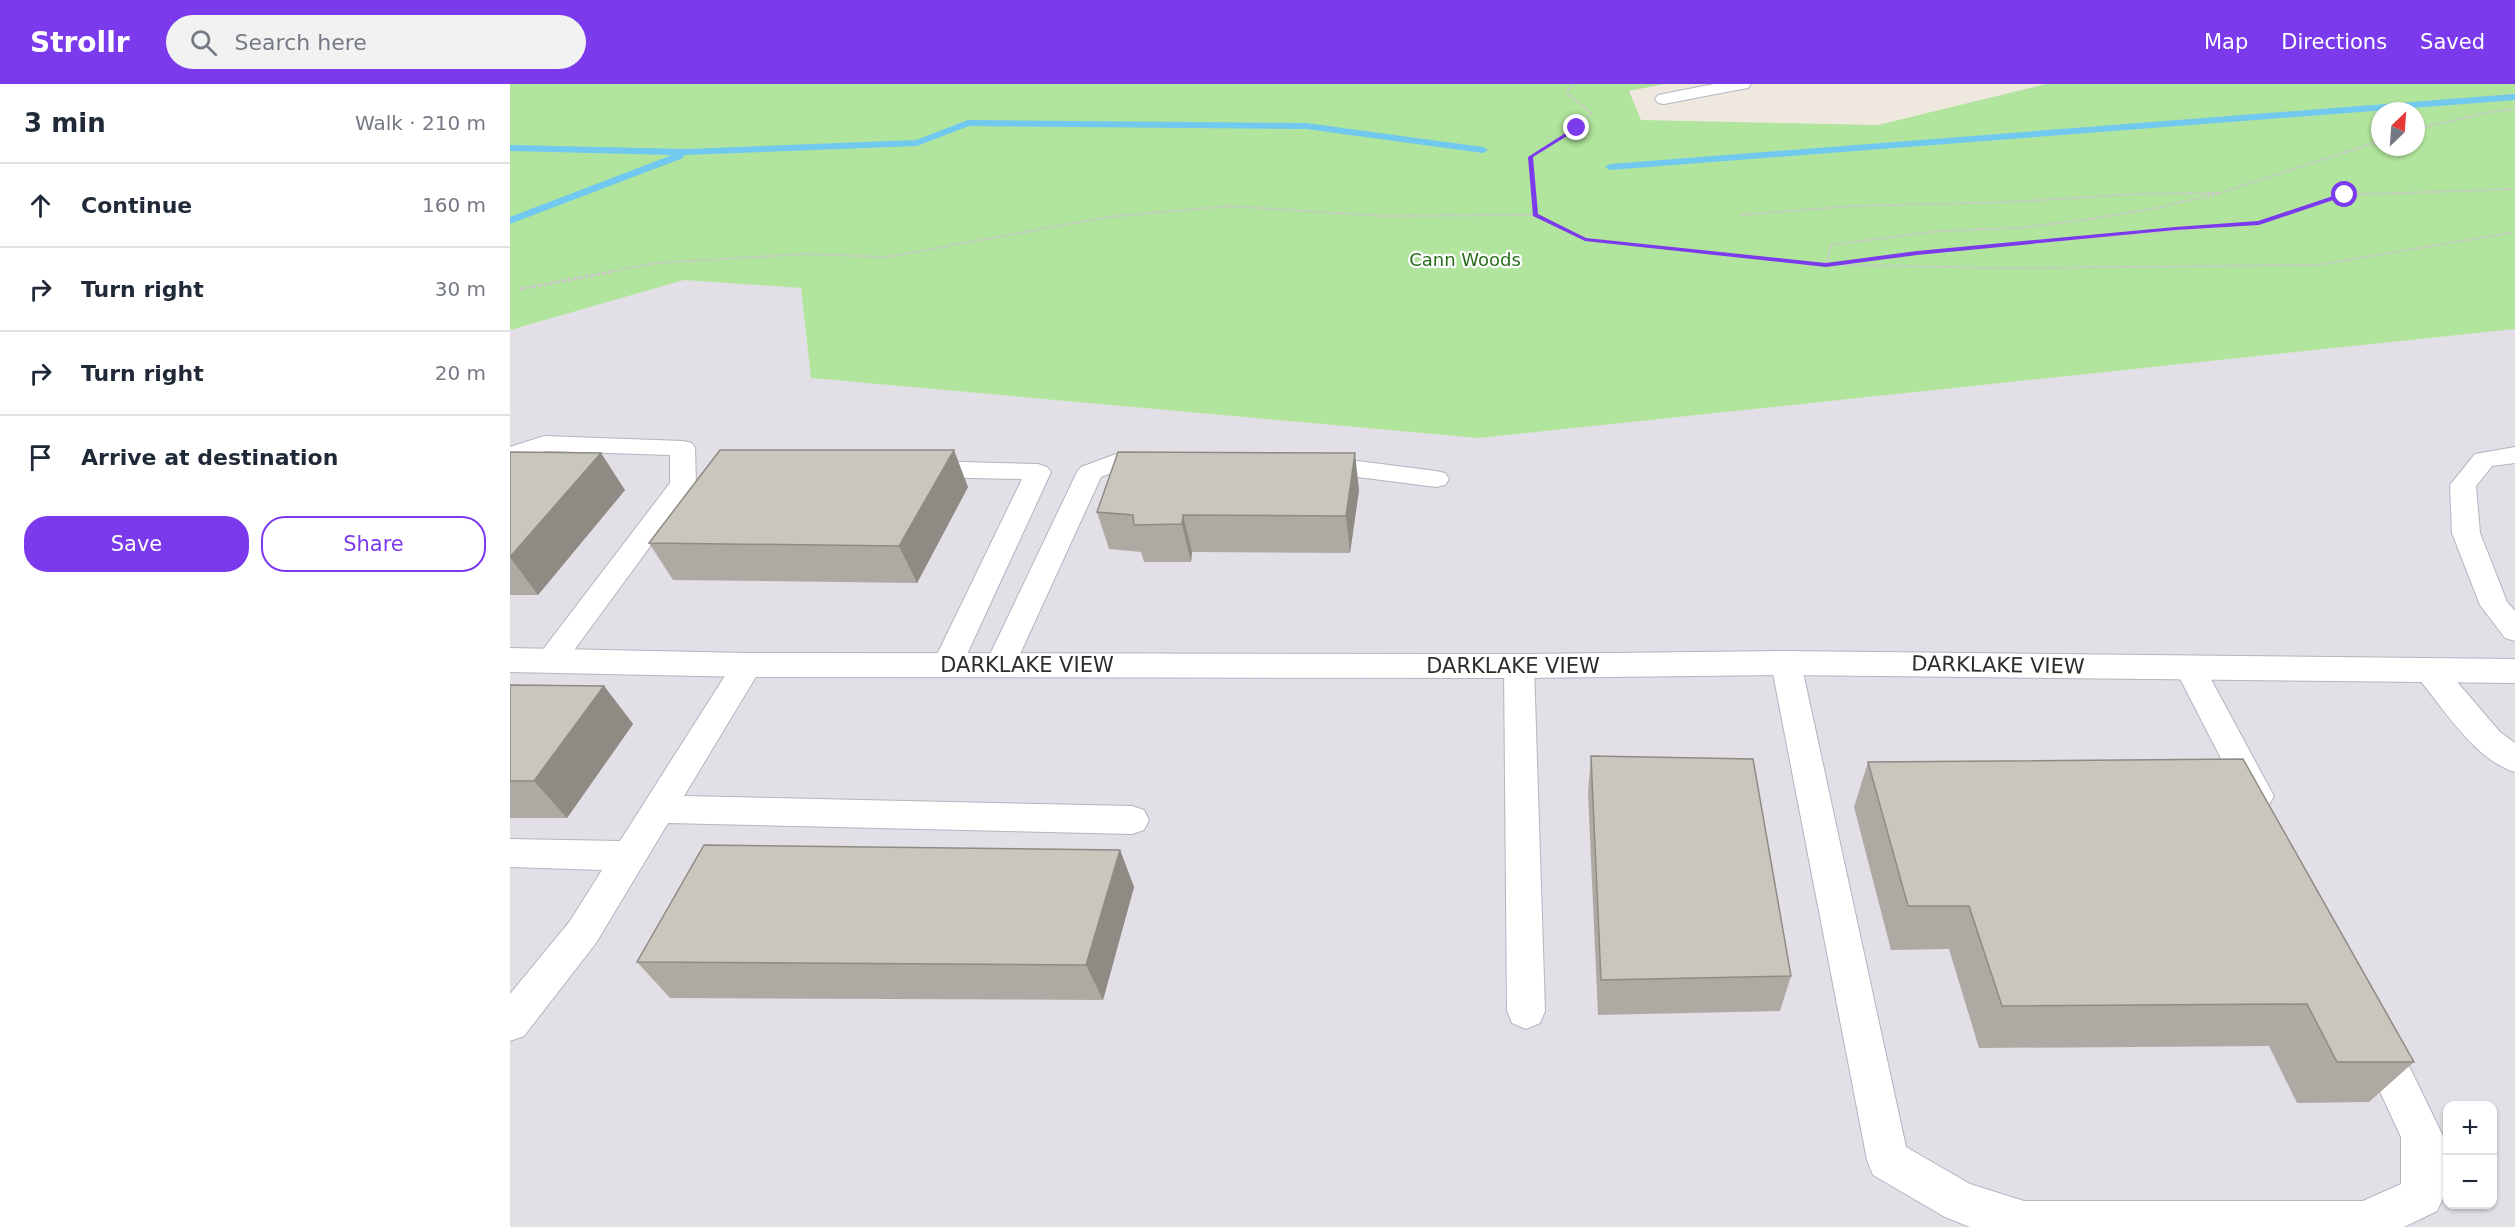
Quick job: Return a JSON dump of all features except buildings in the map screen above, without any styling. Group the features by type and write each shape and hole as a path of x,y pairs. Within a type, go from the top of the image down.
{"street":[{"path":"1664,99 1742,84"},
{"name":"DARKLAKE VIEW","path":"510,660 748,665 1519,666 1786,663 2515,671"}],"lane":[{"path":"510,455 544,443 683,448 683,484 550,660"},
{"path":"2515,455 2484,459 2463,486 2466,533 2494,605 2515,631"},
{"path":"1000,665 1090,472 1116,462 1173,464"},
{"path":"1289,467 1358,469 1436,479"},
{"path":"898,468 1038,472 947,665"},
{"path":"1786,663 1888,1160 1960,1202 2024,1223 2365,1223 2422,1196 2422,1136 2361,1009"},
{"path":"510,1023 583,932 748,665"},
{"path":"1519,666 1526,1011"},
{"path":"2189,668 2274,830"},
{"path":"2429,670 2489,741 2515,760"},
{"path":"658,809 1132,820"},
{"path":"510,853 630,856"}],"path":[{"path":"1535,215 1530,157 1577,128 1591,113 1567,93 1572,84"},
{"path":"2425,127 2515,108"},
{"path":"1826,265 1831,245 1940,231 2018,228 2157,208 2220,193 2371,144"},
{"path":"1826,265 1929,252 2175,228 2259,223 2345,195 2515,189"},
{"path":"1740,215 1852,206 2009,202 2138,194 2220,193"},
{"path":"520,289 656,263 805,254 887,257 1108,217 1229,206 1382,216 1535,215 1585,239 1826,265 2008,268 2316,265 2515,232"}],"shaded area":[{"path":"684,280 801,288 811,378 1478,438 2515,329 2515,1227 510,1227 510,330"}],"green space":[{"name":"Cann Woods","path":"510,84 1664,84 1629,91 1641,120 1878,125 2046,84 2515,84 2515,329 1478,438 811,378 801,288 684,280 510,330"}],"waterway":[{"path":"1610,167 2515,97"},
{"path":"510,148 688,152 917,143 968,123 1306,126 1483,150"},
{"path":"510,221 679,156"}],"route":[{"path":"1577,128 1530,157 1535,215 1585,239 1826,265 1917,253 2175,228 2259,223 2345,195"}]}
